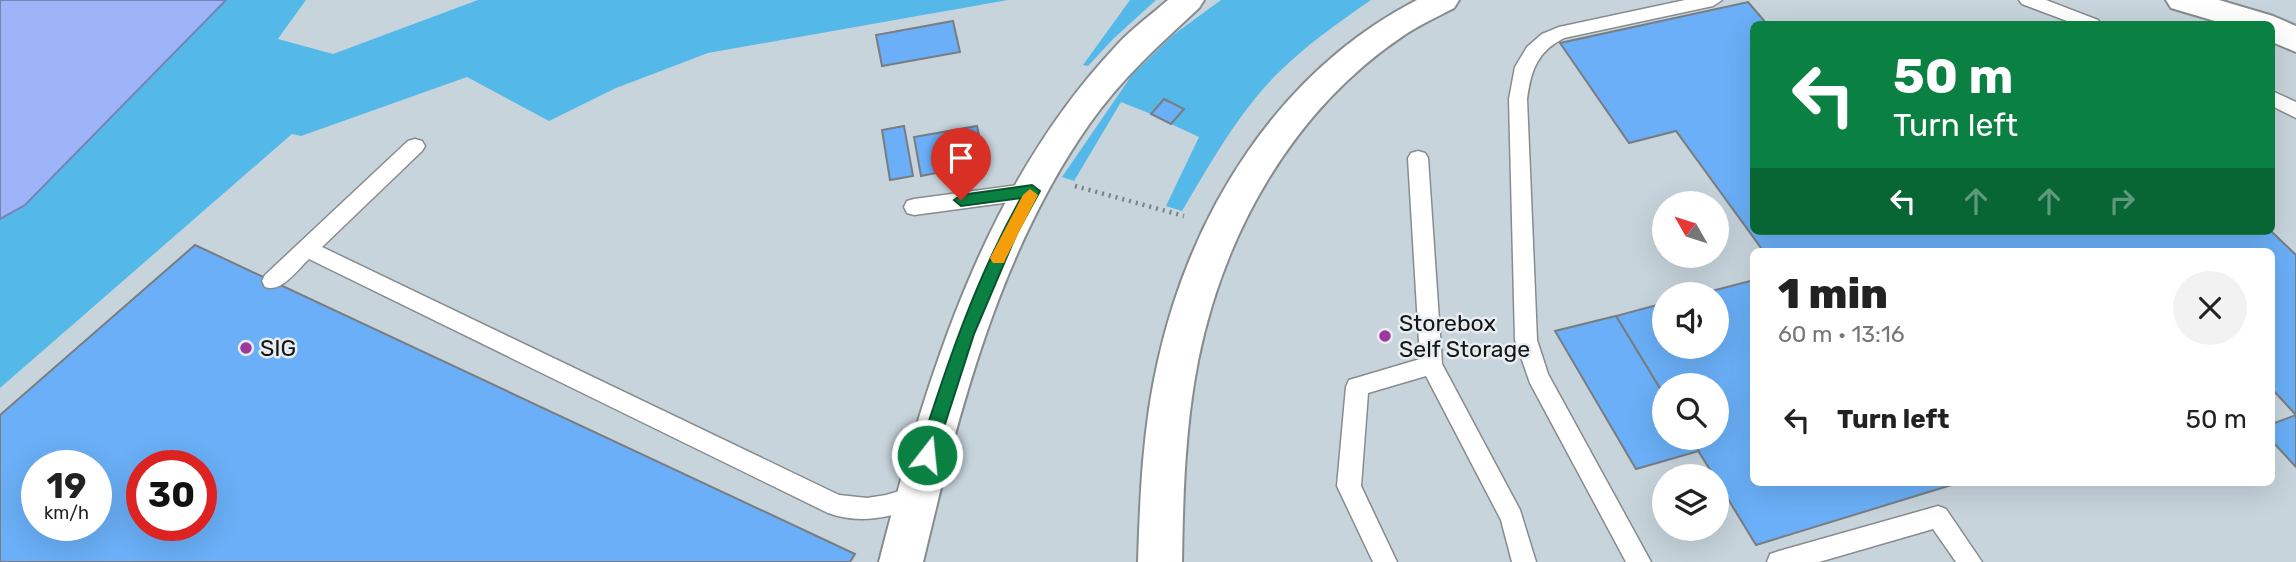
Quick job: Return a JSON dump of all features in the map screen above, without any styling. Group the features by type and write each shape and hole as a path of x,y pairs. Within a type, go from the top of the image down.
{"street":[{"path":"901,562 940,409 965,334 1010,232 1036,184 1097,89 1145,36 1188,0"},
{"path":"2182,0 2251,21"},
{"path":"1160,562 1161,500 1178,359 1196,296 1241,192 1303,103 1342,64 1373,40 1432,2"},
{"path":"2275,30 2296,40"}],"lane":[{"path":"1639,562 1538,376 1526,340 1518,99 1525,65 1544,40 1559,33 1713,0"},
{"path":"2028,0 2084,21"},
{"path":"2275,100 2296,111"},
{"path":"272,281 415,146"},
{"path":"1418,158 1431,365 1511,518 1524,562"},
{"path":"914,207 1036,184"},
{"path":"307,249 836,505 870,509 891,507 916,497"},
{"path":"1385,562 1349,486 1357,387 1431,365"},
{"path":"1780,562 1938,517 1970,562"}],"path":[{"path":"1036,184 1224,227"}],"shaded area":[{"path":"0,0 226,0 25,205 0,219"},
{"path":"226,0 306,0 278,39 333,54 478,0 1008,0 708,53 616,88 549,121 467,77 301,136 292,134 0,388 0,219 25,205"},
{"path":"306,0 2296,0 2296,562 0,562 0,388 292,134 333,55 278,40"},
{"path":"1130,0 1156,0 1088,66 1083,65"},
{"path":"1221,0 1371,0 1311,44 1263,89 1225,140 1182,211 1166,206 1199,137 1171,124 1184,109 1164,99 1151,114 1121,102 1074,181 1062,177 1132,75 1173,35"}],"building":[{"path":"1748,2 1764,21 1750,21 1750,233 1729,204 1729,191 1720,191 1676,131 1629,143 1560,43"},
{"path":"953,21 960,52 882,66 876,35"},
{"path":"1164,99 1184,109 1171,124 1151,114"},
{"path":"904,126 913,176 890,180 882,130"},
{"path":"977,126 985,163 921,176 914,137"},
{"path":"1752,235 2275,235 2296,255 2296,415 2275,392 2275,248 1761,248"},
{"name":"SIG","path":"195,245 855,554 850,562 0,562 0,415"},
{"path":"1750,281 1750,486 1948,486 1756,545 1729,501 1729,464 1706,464 1698,450 1729,450 1729,373 1652,373 1652,375 1616,316 1652,306 1652,359 1729,359 1729,286"},
{"path":"1616,316 1652,375 1652,450 1699,451 1636,469 1555,331"},
{"path":"2296,415 2296,467 2275,444 2275,423"}],"slow traffic":[{"path":"998,258 1030,195"}],"place":[{"name":"Storebox Self Storage","path":"1385,336"},
{"name":"SIG","path":"246,348"}],"route":[{"path":"927,455 965,334 1010,232 1032,191 961,200"}]}
